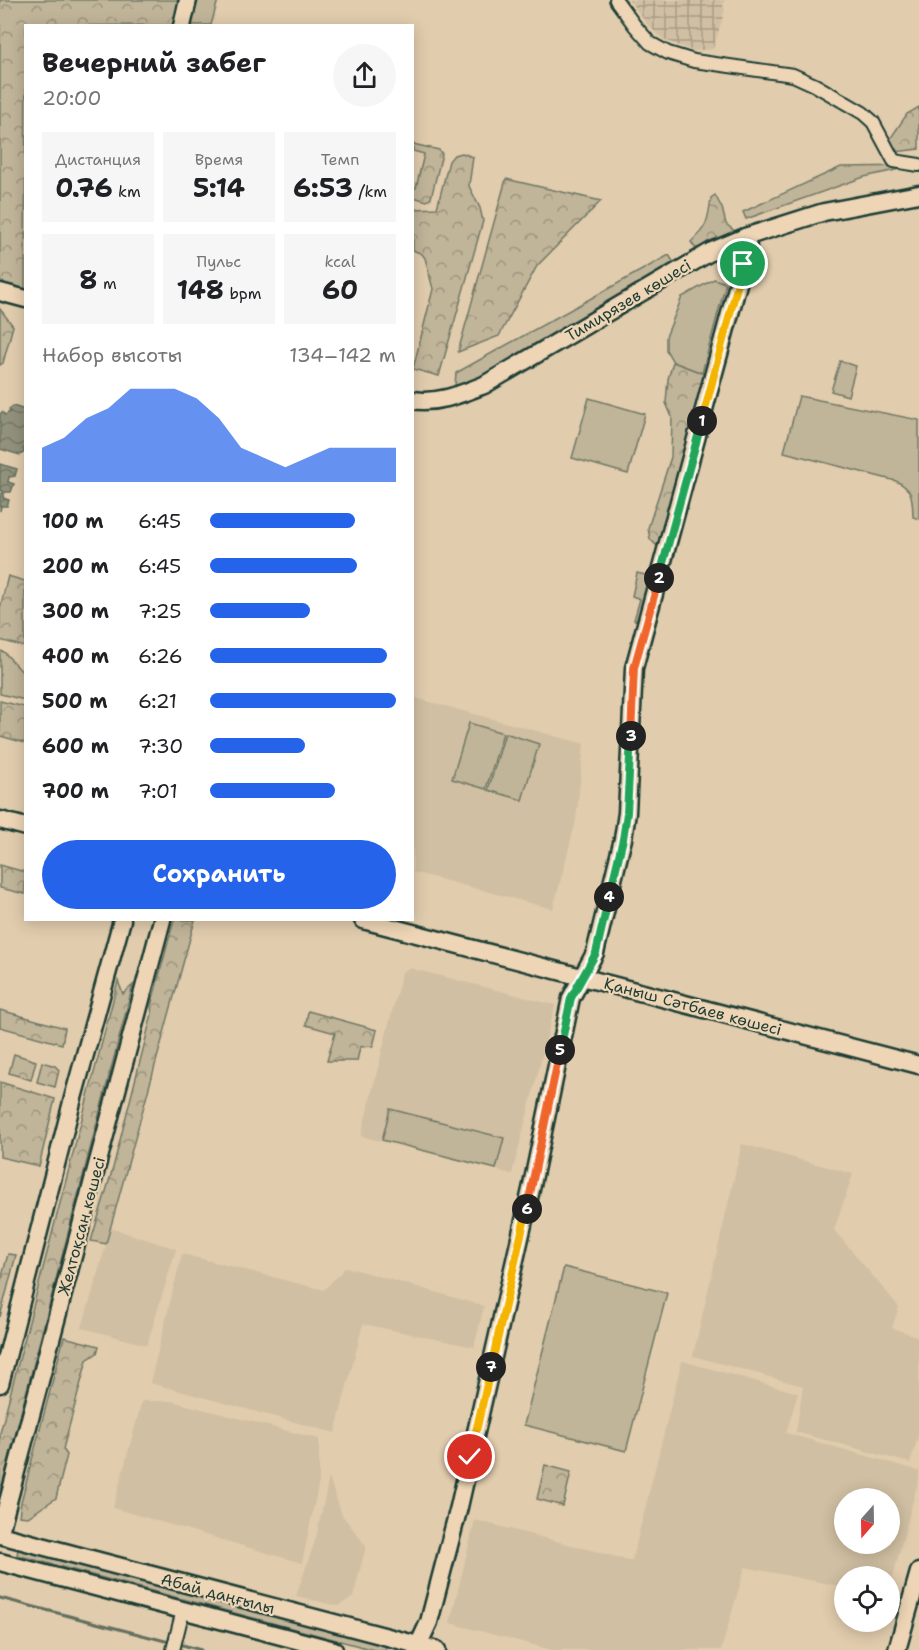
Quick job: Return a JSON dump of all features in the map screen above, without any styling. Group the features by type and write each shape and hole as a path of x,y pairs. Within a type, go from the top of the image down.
{"main road":[{"path":"182,24 188,0"},
{"path":"895,198 919,188"},
{"name":"Тимирязев көшесі","path":"414,400 439,400 460,395 484,385 684,266 746,237 824,212 919,194"},
{"path":"895,198 919,199"},
{"path":"416,1647 429,1622 459,1508 527,1207 571,998 596,953 623,839 627,813 634,668 748,247 746,237"},
{"path":"0,292 24,298"},
{"path":"0,820 24,826"},
{"path":"0,1384 122,921"},
{"name":"Желтоқсан көшесі","path":"0,1534 162,921"},
{"name":"Қаныш Сәтбаев көшесі","path":"367,921 919,1065"},
{"name":"Абай даңғылы","path":"0,1534 416,1647 437,1650"},
{"name":"Абай даңғылы","path":"0,1562 334,1650"},
{"path":"897,1650 919,1572"}],"street":[{"path":"616,0 650,43 668,53 694,61 793,75 863,113 873,122 894,161 919,165"},
{"path":"173,1650 183,1610"}],"shaded area":[{"path":"629,0 725,0 723,5 725,10 713,49 693,51 664,40 648,25"},
{"path":"414,698 584,744 576,820 553,909 414,872"},
{"path":"409,968 555,1005 512,1174 361,1136 402,972"},
{"path":"742,1144 853,1174 834,1230 899,1307 892,1328 919,1337 919,1433 910,1463 796,1432 803,1386 693,1356"},
{"path":"111,1228 176,1249 147,1345 82,1328"},
{"path":"182,1254 324,1290 346,1267 484,1306 474,1347 363,1324 335,1433 150,1383"},
{"path":"682,1361 798,1393 786,1433 919,1471 900,1549 900,1488 834,1488 834,1554 899,1554 896,1566 834,1566 834,1585 745,1567 721,1650 552,1650 450,1623 475,1520 632,1561"},
{"path":"142,1401 171,1401 319,1439 319,1481 302,1563 113,1508"},
{"path":"329,1478 342,1515 366,1546 353,1597 338,1606 296,1596 316,1538"}],"green space":[{"path":"0,0 179,0 173,24 24,24 24,293 0,287"},
{"path":"198,0 218,0 211,24 191,24"},
{"path":"919,107 919,149 895,152 890,139 907,114"},
{"path":"414,144 439,150 442,154 431,198 427,201 414,197 414,188 416,188 424,154 414,151"},
{"path":"462,153 473,157 469,186 480,208 483,221 439,376 414,369 433,289 425,258 414,250 414,209 437,208 449,161 454,155"},
{"path":"914,166 864,177 746,219 743,212 841,167"},
{"path":"506,179 601,201 537,266 499,336 458,352"},
{"path":"715,195 722,208 726,224 736,232 696,249 691,242 704,227 711,198"},
{"path":"669,255 674,263 608,306 476,382 455,385 456,373"},
{"path":"714,279 726,283 702,373 673,362 666,350 666,337 682,297"},
{"path":"0,309 13,326 3,363 0,365"},
{"path":"840,361 856,366 848,396 831,391"},
{"path":"673,362 702,373 707,380 664,539 658,547 650,539 648,528 671,457 672,417 666,403 668,379"},
{"path":"799,396 919,420 919,519 913,517 909,491 896,481 784,452"},
{"path":"589,398 645,414 628,474 572,458"},
{"path":"637,573 650,576 639,621 634,620 640,599 632,596"},
{"path":"8,576 24,581 24,647 0,640 0,608"},
{"path":"0,651 4,652 24,674 24,700 0,694"},
{"path":"0,701 24,707 24,743 0,736"},
{"path":"469,723 503,733 486,789 452,779"},
{"path":"505,733 539,744 522,800 488,790"},
{"path":"0,865 24,872 24,894 0,888"},
{"path":"174,921 195,921 106,1244 91,1241 113,1168 152,1014 151,1006"},
{"path":"118,981 123,994 133,985 0,1493 0,1433"},
{"path":"0,1010 65,1028 62,1044 0,1027"},
{"path":"308,1011 377,1030 373,1046 360,1047 357,1061 327,1061 335,1033 306,1025"},
{"path":"14,1054 36,1061 31,1080 9,1073"},
{"path":"42,1062 55,1066 59,1070 55,1087 37,1082"},
{"path":"0,1082 55,1099 39,1166 0,1157"},
{"path":"390,1109 504,1138 496,1169 382,1140"},
{"path":"8,1254 16,1255 0,1317 0,1284"},
{"path":"564,1267 667,1293 626,1451 524,1425"},
{"path":"64,1337 99,1346 97,1353 87,1360 63,1449 67,1455 56,1498 28,1517 19,1516 21,1502"},
{"path":"545,1465 571,1472 563,1506 537,1499"},
{"path":"18,1549 386,1646 385,1650 374,1650 17,1555"}],"water":[{"path":"13,406 24,410 24,453 20,455 0,449 0,414 2,412 5,415 10,412 9,409"},
{"path":"0,464 17,469 15,476 9,477 8,482 14,484 11,492 5,492 3,498 9,500 7,506 1,506 0,511 0,498 3,491 0,490"}],"waterway":[{"path":"0,1598 173,1643"},
{"path":"179,1644 201,1650"}],"route":[{"path":"470,1457 532,1185 571,998 596,953 623,839 627,813 634,668 743,264"}]}
